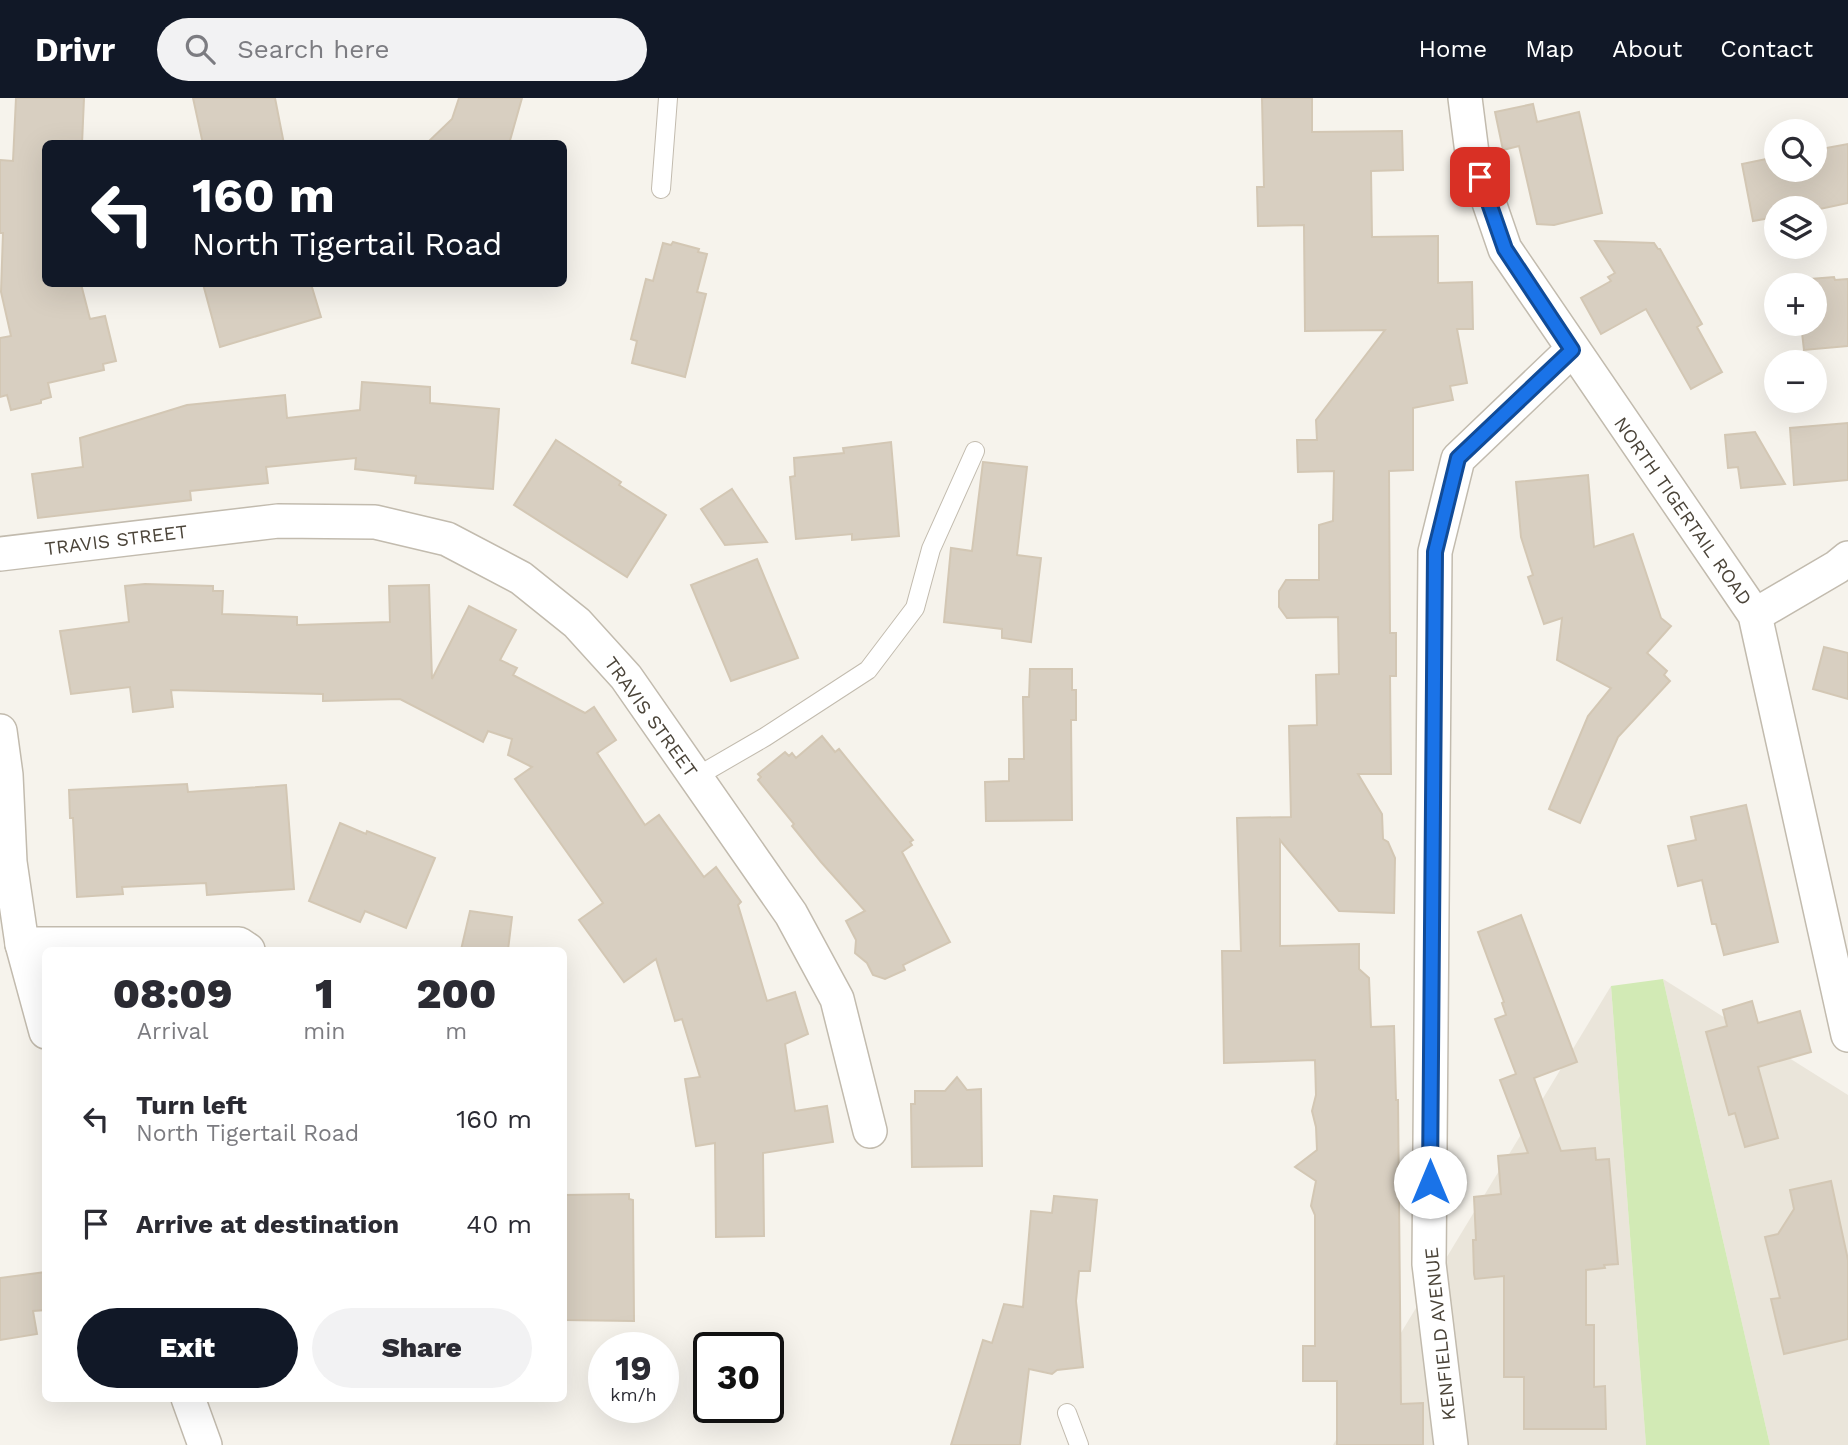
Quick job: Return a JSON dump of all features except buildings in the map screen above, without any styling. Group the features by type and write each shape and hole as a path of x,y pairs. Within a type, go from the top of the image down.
{"street":[{"name":"NORTH TIGERTAIL ROAD","path":"1465,98 1472,153 1505,249 1755,615 1848,1035"},
{"name":"KENFIELD AVENUE","path":"1451,1445 1429,1264 1435,552 1458,458 1572,350"},
{"name":"TRAVIS STREET","path":"0,554 278,521 375,522 447,539 521,578 577,623 626,677 791,914 836,999 870,1131"},
{"path":"1755,615 1848,558"},
{"path":"0,731 6,775 10,862 22,944 42,1017"},
{"path":"22,944 239,944 244,947"},
{"path":"189,1402 205,1445"}],"lane":[{"path":"662,189 667,98"},
{"path":"696,777 765,737 868,670 915,608 930,550 975,451"},
{"path":"1067,1413 1079,1445"}],"shaded area":[{"path":"1663,979 1848,1095 1848,1445 1770,1445"},
{"path":"1611,986 1646,1445 1333,1445"}],"green space":[{"path":"1663,979 1770,1445 1646,1445 1611,986"}],"route":[{"path":"1430,1182 1435,552 1458,458 1572,350 1505,249 1480,177"}]}
